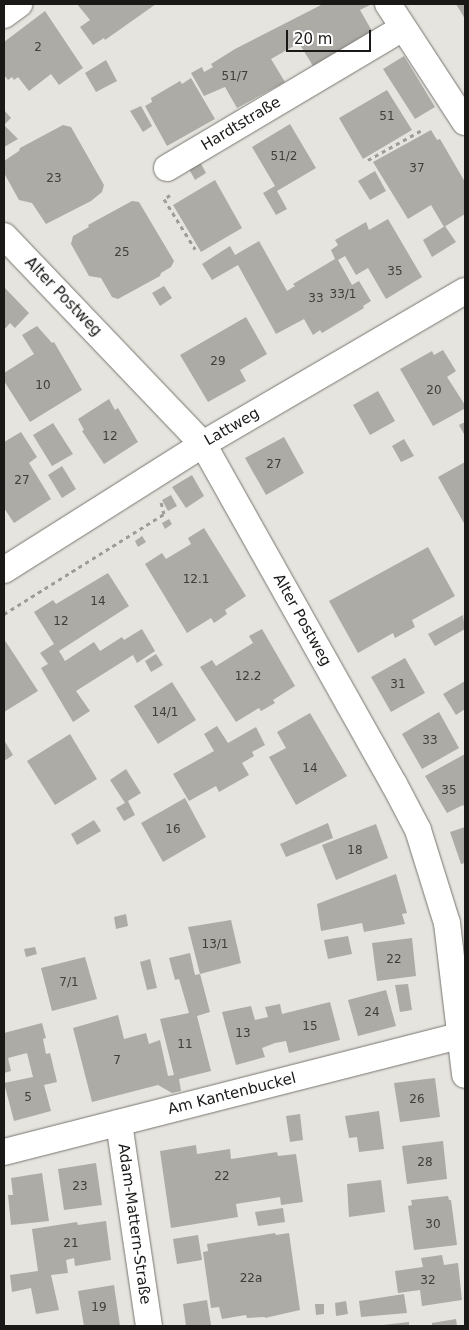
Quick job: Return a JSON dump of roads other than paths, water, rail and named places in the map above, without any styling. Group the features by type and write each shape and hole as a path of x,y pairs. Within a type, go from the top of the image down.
{"street":[{"path":"4,15 19,4"},
{"path":"388,4 465,122"},
{"name":"Hardtstraße","path":"168,168 403,28"},
{"name":"Alter Postweg","path":"4,236 203,444 418,830 447,923 465,1075"},
{"name":"Lattweg","path":"4,570 203,444 465,291"},
{"name":"Am Kantenbuckel","path":"4,1152 460,1036"},
{"name":"Adam-Mattern-Straße","path":"119,1123 149,1326"}]}
